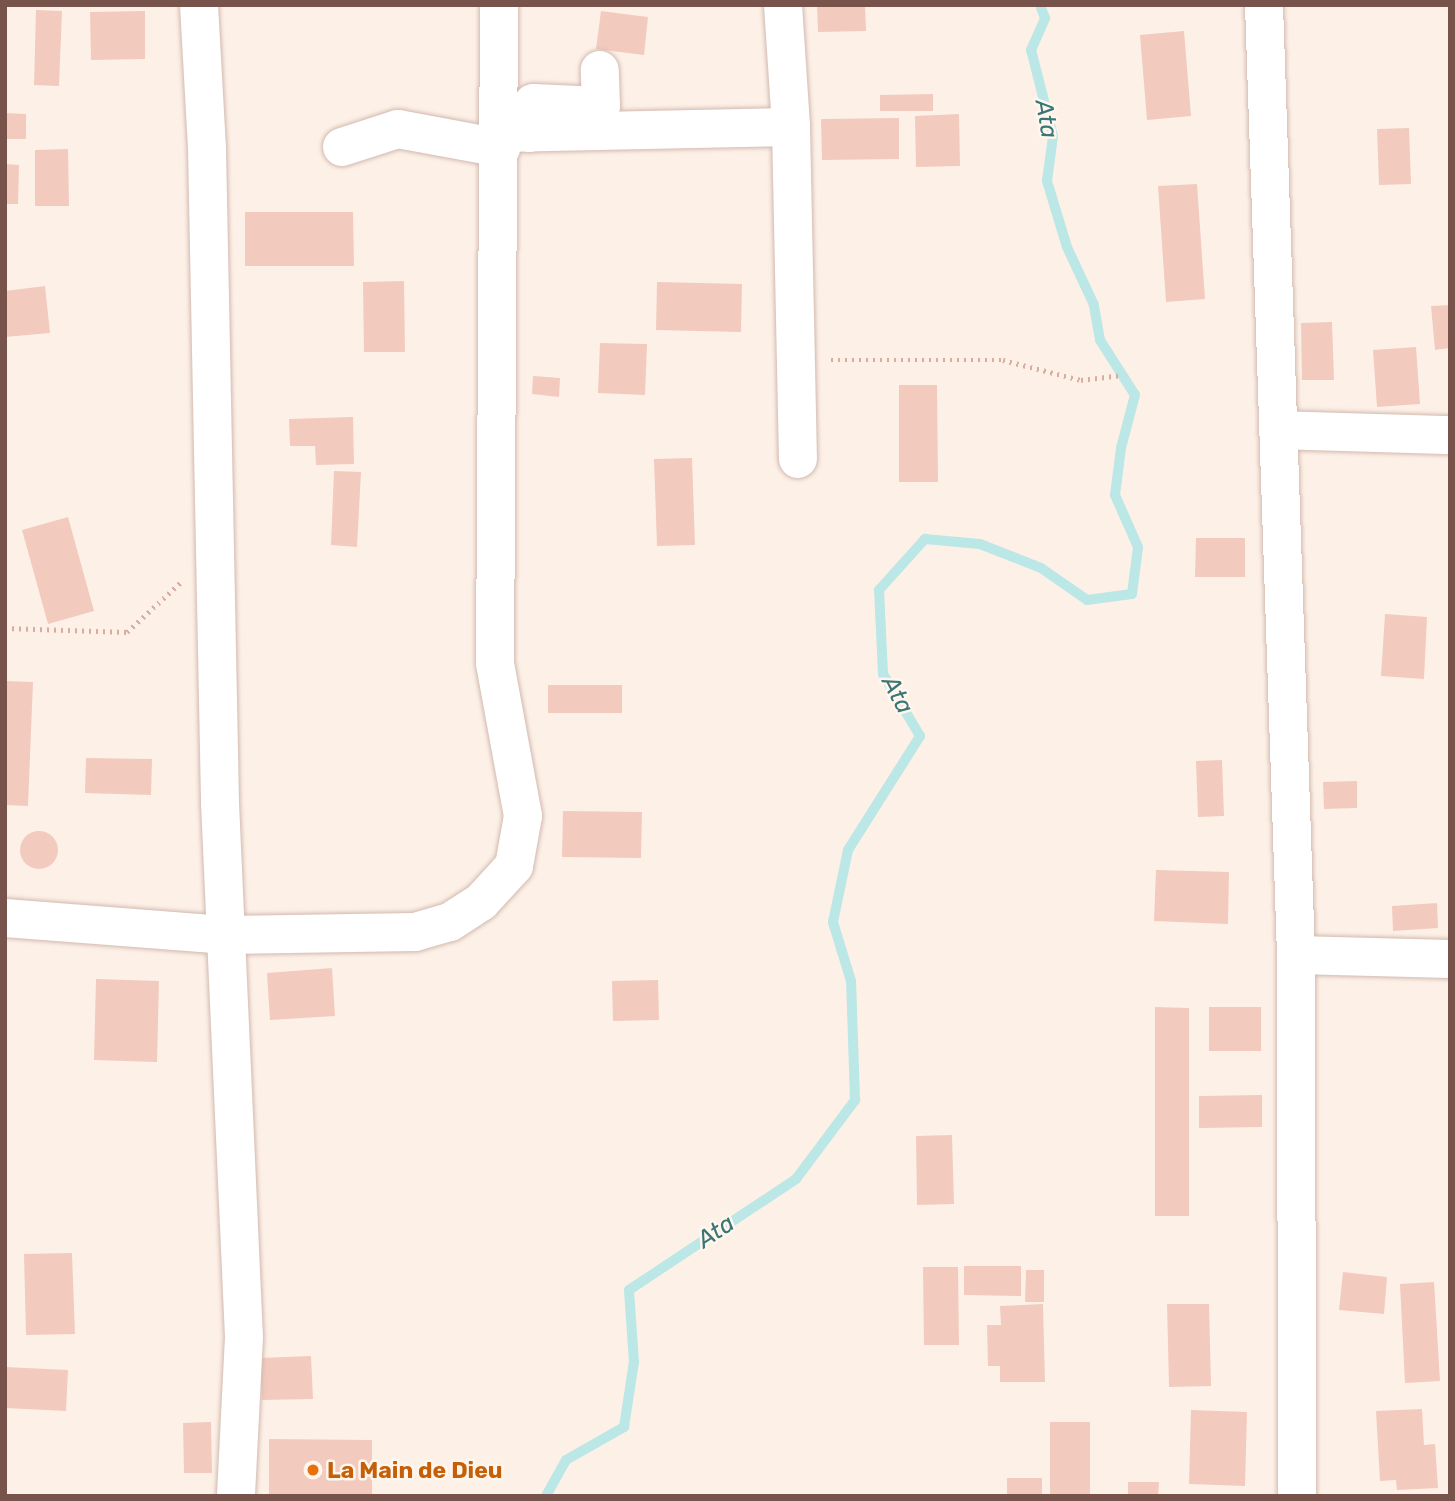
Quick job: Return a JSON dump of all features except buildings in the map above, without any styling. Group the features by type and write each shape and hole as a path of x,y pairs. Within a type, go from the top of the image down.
{"street":[{"path":"199,5 227,935 244,1338 236,1496"},
{"path":"5,918 227,935 415,932 450,922 481,902 514,866 523,816 495,663 510,138 499,5"},
{"path":"783,5 791,127 798,459"},
{"path":"1265,5 1296,955 1297,1496"},
{"path":"510,138 533,103 601,106 600,70"},
{"path":"342,147 398,129 510,138 791,127"},
{"path":"1278,430 1450,435"},
{"path":"1296,955 1450,960"}],"path":[{"path":"796,390 832,359 1003,360 1081,380 1122,375"},
{"path":"5,628 127,632 215,551"}],"waterway":[{"name":"Ata","path":"546,1496 566,1460 624,1427 634,1362 629,1290 796,1179 855,1100 851,981 833,922 848,850 920,736 883,674 879,590 925,539 980,544 1041,568 1087,600 1132,594 1138,547 1115,495 1121,448 1135,395 1100,340 1094,305 1067,247 1047,181 1053,136 1031,50 1045,18 1040,5"}],"place":[{"name":"La Main de Dieu","path":"313,1470"}]}
